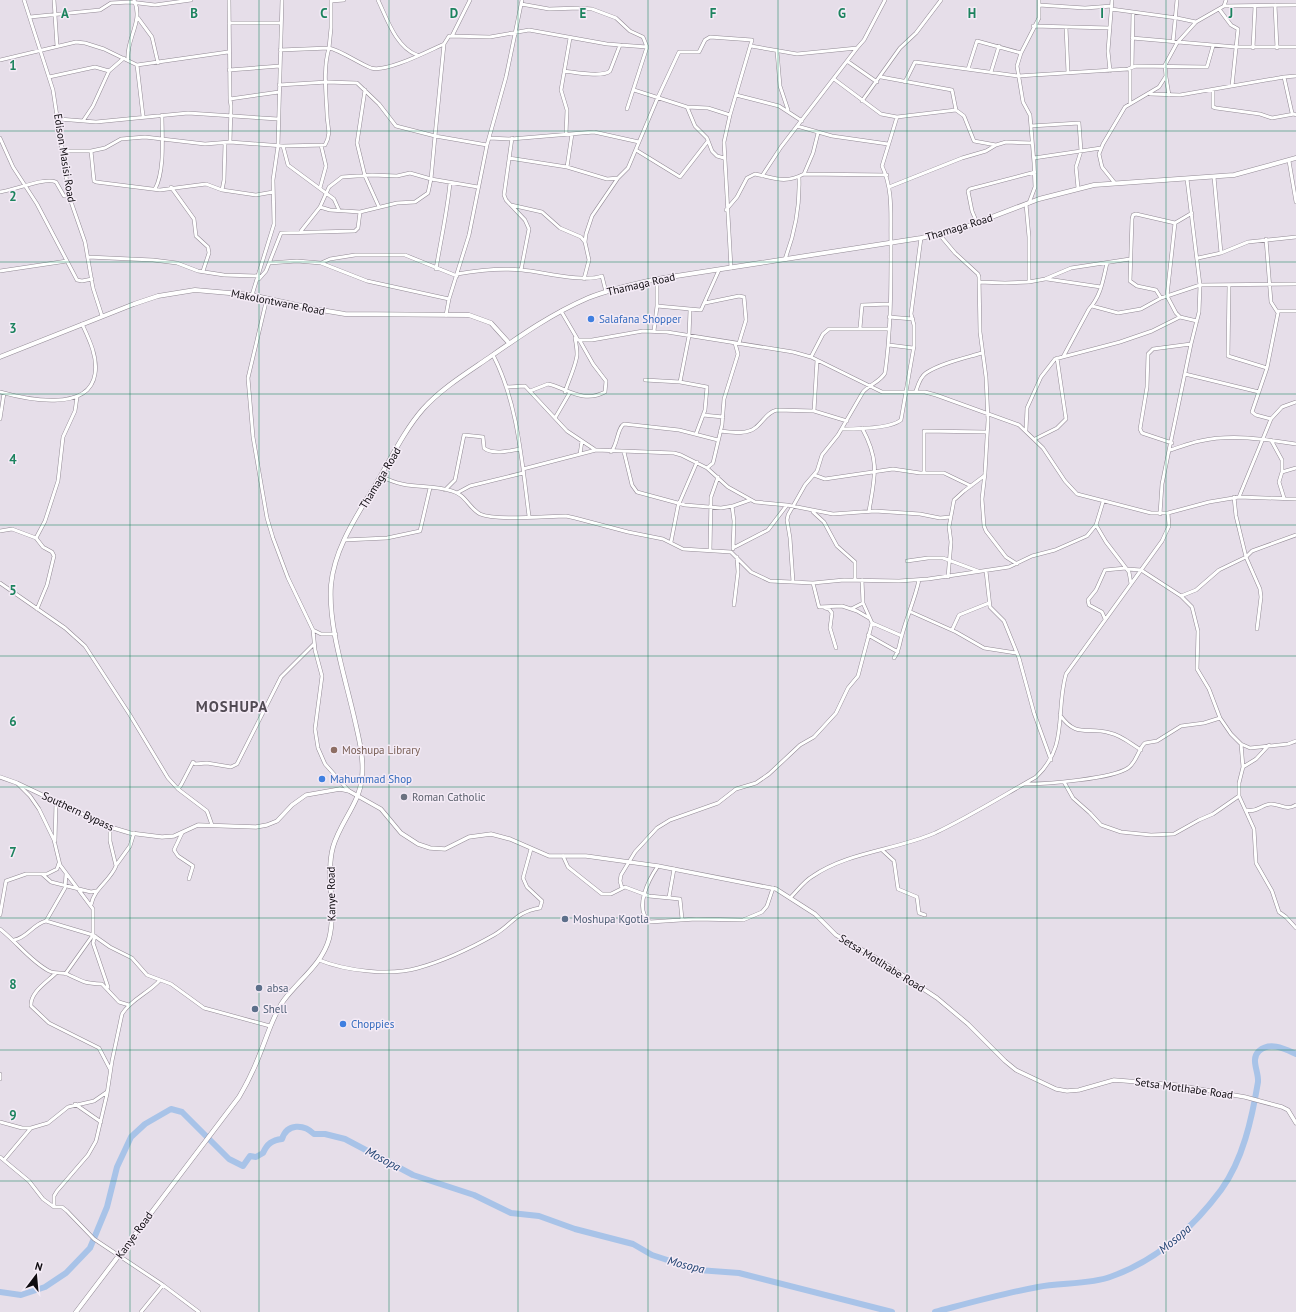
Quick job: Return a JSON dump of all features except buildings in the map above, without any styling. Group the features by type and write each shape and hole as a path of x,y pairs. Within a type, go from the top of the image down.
{"main road":[{"name":"Thamaga Road","path":"358,798 363,774 360,741 332,616 331,586 336,562 344,540 381,476 423,410 452,382 509,343 561,311 590,297 657,279 921,238 977,223 1027,204 1078,188 1114,182 1214,177 1256,170 1296,158"},
{"name":"Makolontwane Road","path":"0,357 102,316 152,298 178,292 213,291 252,295 346,314 469,315 483,319 497,329 509,343"},
{"name":"Kanye Road","path":"76,1312 214,1130 250,1077 270,1026 283,1002 326,949 331,931 330,865 332,854 337,837 358,798"}],"street":[{"name":"Edison Masisi Road","path":"24,0 49,77 59,119 69,196 85,242 93,288 102,316"},
{"path":"54,0 58,46"},
{"path":"30,17 100,10 111,3 135,1 155,5 191,0"},
{"path":"229,0 228,52 231,115 230,142"},
{"path":"252,295 274,227 273,180 278,146 280,23 282,0"},
{"path":"63,151 91,151 105,148 121,139 131,137 145,137 204,144 230,142 283,146 326,144 330,129 327,117 326,57 329,48 331,28 331,1 344,0"},
{"path":"377,0 406,50 417,55"},
{"path":"452,36 470,0"},
{"path":"762,176 797,126 864,40 885,0"},
{"path":"862,101 881,77 900,48 916,33 941,0"},
{"path":"1029,282 1027,204 1035,191 1035,172 1030,115 1024,102 1016,66 1033,26 1040,14 1039,0"},
{"path":"1110,71 1110,28 1112,0"},
{"path":"1169,95 1165,65 1175,43 1177,0"},
{"path":"1224,6 1226,0"},
{"path":"135,1 138,18 152,37 158,62"},
{"path":"446,315 448,299 469,235 487,145 506,77 521,2 549,9 580,8 609,15 616,18 632,32 643,37 647,47 627,109"},
{"path":"1039,5 1111,8 1196,22"},
{"path":"1275,5 1277,48"},
{"path":"1175,43 1196,22 1224,6 1296,5"},
{"path":"1254,48 1255,6"},
{"path":"1219,9 1231,25 1238,28 1232,86"},
{"path":"1130,104 1133,12"},
{"path":"83,121 93,106 109,71 126,59 127,50 138,18"},
{"path":"229,23 280,23"},
{"path":"1033,26 1110,28"},
{"path":"1066,27 1068,73"},
{"path":"320,207 330,210 360,212 379,207 415,202 428,193 431,179 444,44 449,36 490,37 528,30 607,44 647,47"},
{"path":"585,242 592,216 618,178 627,169 658,97 681,51 699,52 705,40 710,37 752,40 724,138 726,210 731,268"},
{"path":"566,134 567,110 561,90 570,38"},
{"path":"1132,38 1236,48 1296,47"},
{"path":"968,69 977,41 1021,53"},
{"path":"0,60 41,52 58,46 85,43 104,49 137,65 228,52"},
{"path":"280,50 329,48 372,68 389,67 444,44"},
{"path":"564,71 607,74 610,71 620,44"},
{"path":"750,46 797,54 857,48"},
{"path":"991,72 999,46"},
{"path":"905,82 914,62 1018,76 1110,71 1165,65 1207,67 1213,46"},
{"path":"777,51 780,86 788,110"},
{"path":"847,61 877,82"},
{"path":"137,65 143,116"},
{"path":"229,70 280,66"},
{"path":"49,77 95,68 109,71"},
{"path":"1114,182 1102,167 1099,154 1101,148 1122,111 1130,104 1159,88 1166,76"},
{"path":"1148,94 1180,95 1296,76"},
{"path":"881,77 952,90 956,110 964,116 974,141 996,145"},
{"path":"834,78 878,113 897,117 956,110"},
{"path":"1284,78 1291,111 1295,114"},
{"path":"279,85 354,82 360,84 379,104 396,126 435,136 487,145"},
{"path":"365,90 357,138 365,176 379,207"},
{"path":"634,90 687,107 708,108 730,115"},
{"path":"1213,90 1214,107 1216,108 1260,114 1272,118 1295,114"},
{"path":"230,99 279,92"},
{"path":"736,95 774,104 788,110 802,121"},
{"path":"687,107 695,126 708,141 714,153 724,158"},
{"path":"59,119 96,122 143,116 188,113 231,115 278,120"},
{"path":"155,189 159,176 163,140 162,115"},
{"path":"793,582 787,520 805,485 814,475 822,455 842,429 868,386 884,375 889,345 890,243 889,187 887,175 882,166 897,117"},
{"path":"1030,126 1078,122 1081,151 1076,167 1078,188"},
{"path":"797,126 818,133 859,141 888,144"},
{"path":"489,138 512,138 599,132 639,142"},
{"path":"804,174 813,153 818,133"},
{"path":"567,167 572,134"},
{"path":"0,138 13,167 44,217 72,268 76,280 82,281 92,279"},
{"path":"512,138 504,195 525,220 529,229 521,270"},
{"path":"636,150 680,177 708,141"},
{"path":"889,187 962,158 986,151 996,145 1006,142 1032,143"},
{"path":"222,190 224,180 225,143"},
{"path":"320,188 326,166 321,145"},
{"path":"283,146 288,165 334,199 339,210"},
{"path":"1034,158 1101,148"},
{"path":"91,151 94,181 96,182 155,189 206,184 222,190 258,195 274,192"},
{"path":"509,158 567,167 607,178 618,178"},
{"path":"1288,161 1296,202"},
{"path":"977,223 968,191 970,189 1035,172"},
{"path":"301,231 320,207 329,188 340,178 414,174 450,183 478,187"},
{"path":"726,210 737,197 750,175 777,179 795,179 804,174 887,175"},
{"path":"785,259 792,240 796,211 799,203 799,177"},
{"path":"1214,177 1221,253"},
{"path":"1160,514 1162,484 1199,312 1200,286 1198,258 1187,179"},
{"path":"0,192 25,187 46,180 52,180 59,185 64,196 69,196"},
{"path":"436,269 442,230 446,223 450,183"},
{"path":"171,187 194,219 196,236 209,250 203,271"},
{"path":"511,205 542,212 560,228 582,237 585,242 589,260 584,279"},
{"path":"257,281 264,276 281,233 301,231 355,231 358,228 360,212"},
{"path":"1161,298 1156,290 1130,282 1133,215 1175,223 1192,213"},
{"path":"1175,223 1167,296 1180,317"},
{"path":"939,234 955,253 978,274 982,353 986,377 987,412 982,499 984,529 1006,557 1017,564"},
{"path":"1198,258 1221,253 1248,242 1296,237"},
{"path":"842,429 862,428 900,421 913,348 912,314 914,283 921,238"},
{"path":"1266,239 1272,304 1278,311 1296,311"},
{"path":"321,263 330,259 355,255 405,255 424,261 436,269 457,275 497,269 521,270 584,279 602,276 606,292"},
{"path":"88,257 153,260 177,263 203,271 259,276"},
{"path":"979,282 1029,282 1045,279 1070,268 1130,259"},
{"path":"0,271 67,261"},
{"path":"269,263 297,261 321,263 367,281 448,299"},
{"path":"1063,357 1102,288 1107,263"},
{"path":"657,306 701,310 718,270"},
{"path":"654,331 657,306 657,279"},
{"path":"1045,279 1102,288"},
{"path":"1092,306 1118,313 1141,309 1161,298 1200,286 1296,284"},
{"path":"1229,286 1228,356 1267,368"},
{"path":"704,303 739,296 744,297 746,320 737,343 738,354 726,393 723,417 713,462 708,468"},
{"path":"267,298 248,378 253,437 267,518 288,578 313,630 314,644 322,676 315,729 318,748 325,764 349,791 358,798"},
{"path":"860,328 862,305 890,304"},
{"path":"680,382 689,336 690,310"},
{"path":"561,311 575,338 577,354 576,362 570,374 565,392"},
{"path":"1271,419 1256,415 1252,412 1267,368 1278,311"},
{"path":"889,317 913,319"},
{"path":"1026,430 1026,411 1031,398 1046,368 1057,358 1120,342 1152,331 1180,317 1197,321"},
{"path":"0,392 51,400 78,397 88,388 95,374 93,347 82,324"},
{"path":"811,357 826,330 836,328 889,329"},
{"path":"580,341 627,333 654,331 737,343 788,351 811,357 882,392 916,391 936,395 1014,422 1026,430 1048,454 1072,490 1080,495 1103,502 1160,514 1234,497 1296,499"},
{"path":"530,392 548,384 569,394 582,396 604,392 606,388 606,381 593,364 580,341 575,338"},
{"path":"1172,443 1142,433 1140,429 1147,387 1148,354 1153,349 1191,344"},
{"path":"889,345 913,348"},
{"path":"916,391 920,380 926,372 957,360 982,353"},
{"path":"493,355 500,369 506,387 520,449 529,516"},
{"path":"1035,439 1057,428 1066,419 1057,358"},
{"path":"814,411 816,360"},
{"path":"1185,374 1259,392"},
{"path":"645,380 680,382 707,387 703,415 696,434"},
{"path":"506,387 523,385 567,431 596,450"},
{"path":"0,419 4,393"},
{"path":"555,418 569,394"},
{"path":"36,538 45,521 58,481 63,437 75,411 78,397"},
{"path":"1239,497 1271,419 1282,407 1296,402"},
{"path":"720,431 750,431 774,410 814,411 847,421"},
{"path":"703,415 723,417"},
{"path":"611,452 617,443 620,427 624,424 670,428 718,440"},
{"path":"862,428 873,453 874,471 868,511"},
{"path":"924,473 924,433 926,430 986,432"},
{"path":"445,490 455,480 464,435 483,437 484,448 487,450 508,451 520,449"},
{"path":"1170,450 1201,440 1229,438 1263,439 1296,444"},
{"path":"1271,440 1281,456 1282,472 1279,482 1284,498"},
{"path":"580,454 582,441"},
{"path":"457,493 470,486 596,450 611,452 674,453 708,468 728,487 750,500 760,503 787,505 813,511 839,514 868,511 950,517"},
{"path":"624,452 634,491 646,496 668,499 679,503 710,507 732,506 750,500"},
{"path":"671,542 679,503 697,462"},
{"path":"1282,472 1296,468"},
{"path":"814,475 825,479 874,471 893,470 924,473 946,473 971,486"},
{"path":"381,476 398,484 457,493 474,510 481,514 498,517 566,516 671,542 683,549 710,551 724,550 733,553 751,572 764,580 813,583 854,580 919,580 980,572 1017,564 1032,556 1055,550 1088,536 1096,525 1103,502"},
{"path":"948,577 951,542 949,530 950,517 954,500 984,476"},
{"path":"710,551 710,507 712,490 718,477"},
{"path":"344,540 387,538 420,531 430,488"},
{"path":"1234,497 1236,516 1246,557 1258,581 1261,594 1257,628"},
{"path":"733,548 768,530 787,505"},
{"path":"732,506 733,553"},
{"path":"813,511 824,522 837,546 855,562 856,566 854,580"},
{"path":"791,897 812,876 823,870 845,861 936,832 1036,777 1051,760 1056,750 1062,690 1066,674 1166,534 1169,524 1168,513"},
{"path":"1096,525 1106,542 1126,568 1130,575 1131,584"},
{"path":"0,531 12,529 36,538 43,547 52,552 54,556 47,585 37,609"},
{"path":"1181,596 1196,590 1219,570 1246,557 1253,551 1296,535"},
{"path":"734,605 738,572 737,557"},
{"path":"907,561 937,557 949,559 980,572"},
{"path":"1106,619 1102,612 1089,605 1088,600 1096,590 1105,570 1126,568 1141,570 1191,604 1194,610 1198,631 1197,669 1208,689 1220,718 1231,734 1241,744 1255,748 1269,745 1288,744 1296,741"},
{"path":"986,571 989,603 992,609 1004,621 1051,760"},
{"path":"622,888 620,878 628,862 662,824 718,803 736,789 756,783 769,774 800,745 814,737 836,713 848,688 857,678 872,623 863,603 862,580"},
{"path":"894,658 898,652 911,612 919,580"},
{"path":"0,583 75,635 85,646 130,715 163,772 178,789 207,811 212,825"},
{"path":"813,583 817,605 829,609 832,613 830,628 836,648"},
{"path":"851,609 863,603"},
{"path":"952,630 959,615 989,603"},
{"path":"825,608 838,605 870,618"},
{"path":"911,612 952,630 984,648 1016,653"},
{"path":"872,623 902,636"},
{"path":"313,630 321,634 336,634"},
{"path":"868,635 898,652"},
{"path":"178,789 182,785 193,762 195,764 207,763 231,767 238,764 281,677 314,644"},
{"path":"1060,715 1070,727 1081,731 1094,730 1113,733 1141,750"},
{"path":"1023,784 1064,782 1120,772 1131,766 1146,743 1158,741 1181,726 1204,724 1220,718"},
{"path":"1241,744 1243,767 1238,783 1239,796 1247,810 1254,829 1256,863 1272,891 1279,912 1296,928"},
{"path":"1243,767 1256,759 1269,745"},
{"name":"Southern Bypass","path":"0,777 17,782 110,827 134,833 162,837 174,836 198,825 268,825 277,821 295,802 306,795 334,789 349,791"},
{"path":"17,782 35,803 55,843"},
{"path":"1064,782 1073,798 1101,825 1121,832 1151,835 1174,834 1198,820 1213,814 1239,796"},
{"name":"Setsa Motlhabe Road","path":"358,798 381,809 401,833 430,848 445,849 469,837 491,834 510,839 549,856 586,856 658,866 773,888 791,897 815,914 836,936 878,959 937,998 968,1024 1016,1070 1050,1086 1067,1091 1079,1090 1114,1080 1176,1085 1265,1102 1288,1110 1296,1123"},
{"path":"56,802 55,843 59,862 75,887 91,905 94,914 93,943 109,989"},
{"path":"1247,810 1252,812 1270,804 1286,808 1296,805"},
{"path":"110,827 110,841 116,866"},
{"path":"183,831 174,850 178,856 193,866 190,879"},
{"path":"91,905 96,891 109,878 130,846 134,833"},
{"path":"318,960 340,967 391,972 405,971 420,968 441,960 494,935 515,917 541,906 542,901 527,887 523,878 531,849"},
{"path":"882,850 894,861 898,889 917,897 919,913 925,915"},
{"path":"563,856 568,867 598,892 606,895 622,888 627,888 645,895 669,897 681,900 682,919"},
{"path":"0,915 6,881 26,874 50,873 55,871 59,862"},
{"path":"658,866 646,886 644,913 650,922 682,919 743,920 762,912 767,906 773,888"},
{"path":"669,897 674,869"},
{"path":"41,873 51,882 66,884 91,892 96,891"},
{"path":"14,940 24,937 36,926 46,921 64,890 66,884 66,874"},
{"path":"46,921 94,935 110,947 132,958 147,975 171,984 207,1009 270,1026"},
{"path":"0,929 14,940 28,956 45,969 56,973 66,973 88,984 102,984 109,989 119,1002 129,1005"},
{"path":"66,973 94,935"},
{"path":"56,973 36,992 31,1006 43,1020 99,1048 111,1070"},
{"path":"54,1207 55,1195 88,1155 96,1141 108,1091 120,1019 129,1005 160,980"},
{"path":"0,1074 0,1079"},
{"path":"0,1122 22,1128 31,1128 48,1123 68,1107 75,1104 94,1101 108,1091"},
{"path":"75,1104 101,1122"},
{"path":"4,1160 31,1128"},
{"path":"0,1157 29,1181 43,1199 54,1207 62,1207 94,1239 163,1285 199,1312"},
{"path":"141,1312 163,1285"}],"waterway":[{"name":"Mosopa","path":"935,1312 1025,1289 1103,1279 1127,1270 1158,1253 1198,1218 1221,1190 1235,1166 1246,1138 1256,1096 1258,1082 1255,1062 1256,1054 1263,1048 1273,1046 1296,1054"},
{"name":"Mosopa","path":"0,1292 21,1295 45,1287 66,1273 90,1248 107,1207 117,1167 131,1137 145,1124 171,1109 182,1112 229,1159 243,1166 250,1156 256,1157 263,1153 270,1143 275,1140 282,1139 288,1130 301,1127 314,1134 325,1134 345,1139 413,1175 474,1195 511,1213 539,1216 575,1229 633,1244 652,1255 698,1270 739,1273 892,1312"}],"place":[{"name":"Salafana Shopper","path":"591,319"},
{"name":"Moshupa Library","path":"334,750"},
{"name":"Mahummad Shop","path":"322,779"},
{"name":"Roman Catholic","path":"404,797"},
{"name":"Moshupa Kgotla","path":"565,919"},
{"name":"absa","path":"259,988"},
{"name":"Shell","path":"255,1009"},
{"name":"Choppies","path":"343,1024"}],"district":[{"name":"MOSHUPA","path":"232,707"}]}
